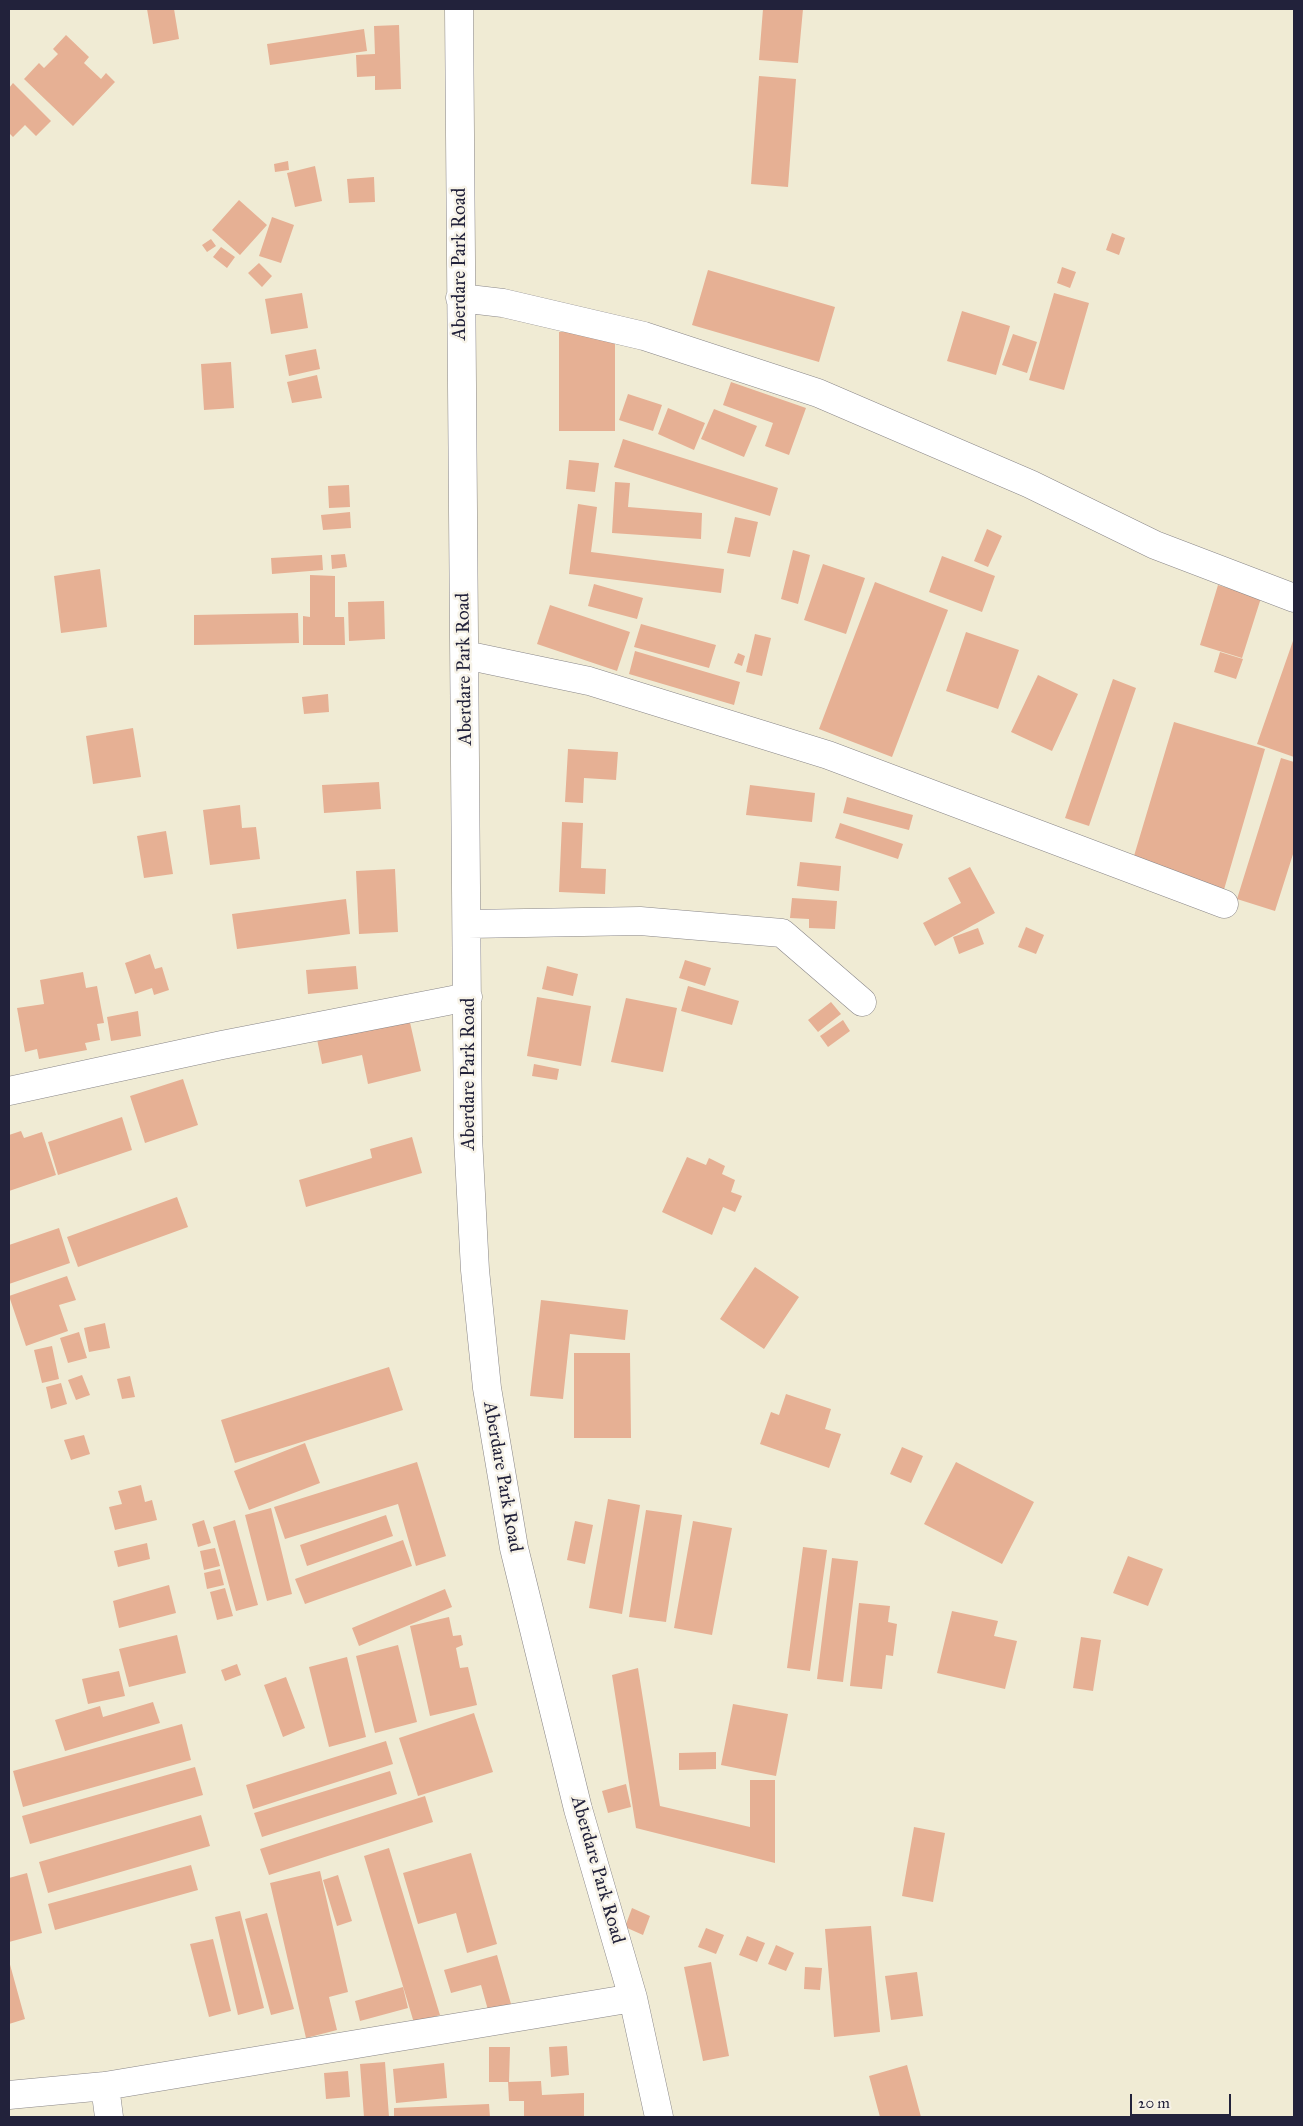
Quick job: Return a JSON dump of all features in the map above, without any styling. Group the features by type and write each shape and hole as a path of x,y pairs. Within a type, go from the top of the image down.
{"street":[{"name":"Aberdare Park Road","path":"459,9 460,298 468,924 468,1137 475,1270 488,1398 514,1548 578,1809 634,1998 659,2117"},
{"path":"460,298 503,303 644,336 818,392 1030,484 1155,545 1294,598"},
{"path":"465,655 588,681 828,755 1224,904"},
{"path":"468,924 640,920 782,933 862,1002"},
{"path":"9,1091 222,1045 468,997"},
{"path":"9,2095 105,2086 634,1998"},
{"path":"105,2086 109,2117"}],"building":[{"path":"147,9 174,9 179,39 153,44"},
{"path":"763,9 803,9 798,63 759,60"},
{"path":"399,25 401,89 375,90 375,76 357,77 356,55 375,54 374,26"},
{"path":"364,29 367,51 270,65 267,44"},
{"path":"66,35 89,57 84,63 101,79 106,73 115,82 73,126 24,79 39,63 44,68 58,54 53,49"},
{"path":"759,76 796,79 788,187 751,184"},
{"path":"13,83 51,121 36,136 25,125 13,137 9,133 9,88"},
{"path":"288,161 289,170 275,172 274,164"},
{"path":"315,166 322,201 295,207 287,173"},
{"path":"374,177 375,202 349,203 347,179"},
{"path":"239,200 267,225 240,255 212,230"},
{"path":"272,217 294,225 281,263 259,256"},
{"path":"1112,233 1125,238 1119,255 1106,250"},
{"path":"211,239 216,246 207,252 202,245"},
{"path":"221,247 235,257 227,268 213,257"},
{"path":"259,263 272,276 262,287 248,273"},
{"path":"1062,267 1076,272 1070,288 1057,283"},
{"path":"708,270 835,307 819,362 692,325"},
{"path":"302,293 308,328 271,334 265,299"},
{"path":"1054,293 1089,303 1064,390 1029,380"},
{"path":"962,311 1010,326 996,375 947,361"},
{"path":"615,331 615,431 559,431 559,332"},
{"path":"1013,334 1037,342 1027,373 1002,365"},
{"path":"316,349 320,369 289,376 285,355"},
{"path":"231,362 234,408 204,410 201,364"},
{"path":"317,375 322,398 292,403 287,382"},
{"path":"731,382 806,408 789,455 765,446 773,423 723,405"},
{"path":"628,394 662,405 653,431 619,420"},
{"path":"668,408 705,423 694,450 658,434"},
{"path":"714,409 757,426 744,457 701,439"},
{"path":"623,439 778,488 770,516 614,467"},
{"path":"569,460 599,463 595,492 566,489"},
{"path":"615,482 630,483 628,507 702,513 701,539 612,533"},
{"path":"349,485 350,507 329,508 328,486"},
{"path":"578,504 597,507 591,552 724,569 721,593 569,574"},
{"path":"350,512 351,528 323,530 321,515"},
{"path":"735,517 758,522 750,557 727,553"},
{"path":"987,529 1002,536 988,567 974,561"},
{"path":"793,550 810,555 798,604 781,599"},
{"path":"345,554 347,567 332,569 331,555"},
{"path":"322,555 323,570 272,574 271,558"},
{"path":"942,556 995,576 982,612 929,592"},
{"path":"823,564 865,578 846,634 804,620"},
{"path":"100,569 107,627 61,633 54,576"},
{"path":"310,575 335,576 335,617 344,617 345,645 303,645 303,616 310,617"},
{"path":"875,582 948,610 892,757 819,729"},
{"path":"594,584 643,598 637,619 588,606"},
{"path":"1218,585 1261,598 1242,658 1200,645"},
{"path":"384,601 385,639 349,641 348,602"},
{"path":"550,605 630,632 617,671 537,644"},
{"path":"298,613 299,643 194,645 194,615"},
{"path":"641,624 716,645 709,668 634,647"},
{"path":"966,632 1019,650 998,709 946,691"},
{"path":"755,634 771,638 762,676 746,672"},
{"path":"1294,638 1294,757 1257,744"},
{"path":"635,651 740,682 734,705 629,674"},
{"path":"1220,652 1243,659 1236,679 1214,672"},
{"path":"738,653 745,656 742,666 734,663"},
{"path":"1038,675 1078,694 1052,751 1011,732"},
{"path":"1113,679 1136,688 1089,826 1065,818"},
{"path":"328,694 329,712 304,714 302,697"},
{"path":"1174,722 1265,749 1223,893 1131,866"},
{"path":"133,728 141,777 93,784 86,736"},
{"path":"568,749 618,752 616,780 584,778 583,803 565,802"},
{"path":"1281,758 1294,762 1294,851 1275,911 1237,899"},
{"path":"379,782 381,809 324,813 322,785"},
{"path":"750,785 815,793 812,822 746,815"},
{"path":"847,797 913,815 909,830 843,813"},
{"path":"240,805 242,828 256,827 260,859 210,865 203,810"},
{"path":"562,822 583,823 581,868 606,869 605,894 559,892"},
{"path":"840,823 903,844 898,859 835,838"},
{"path":"166,831 173,874 144,878 137,836"},
{"path":"800,862 841,866 839,891 797,886"},
{"path":"970,867 995,913 935,946 923,923 961,903 948,878"},
{"path":"395,869 398,932 359,934 356,871"},
{"path":"792,898 837,901 835,929 809,928 809,919 790,918"},
{"path":"346,899 350,934 237,949 232,914"},
{"path":"1026,927 1044,935 1036,954 1018,947"},
{"path":"978,928 984,944 959,954 953,937"},
{"path":"150,954 155,969 162,967 169,990 154,995 152,988 135,994 125,963"},
{"path":"685,960 711,968 705,986 679,978"},
{"path":"356,966 358,989 308,994 306,970"},
{"path":"547,966 578,974 573,996 542,989"},
{"path":"83,972 86,988 97,986 104,1023 97,1024 100,1040 85,1043 87,1050 39,1059 37,1049 25,1052 17,1008 44,1004 40,980"},
{"path":"688,986 739,1001 732,1025 681,1011"},
{"path":"537,997 591,1006 581,1066 527,1056"},
{"path":"626,998 677,1008 663,1072 611,1062"},
{"path":"831,1002 841,1014 818,1032 808,1020"},
{"path":"138,1011 141,1036 111,1041 107,1017"},
{"path":"409,1018 421,1071 368,1084 362,1055 322,1064 317,1039"},
{"path":"843,1020 850,1031 828,1047 820,1036"},
{"path":"534,1064 559,1069 557,1080 532,1076"},
{"path":"183,1079 198,1125 145,1143 130,1096"},
{"path":"122,1117 132,1150 58,1175 48,1142"},
{"path":"21,1131 24,1138 42,1132 56,1175 9,1191 9,1135"},
{"path":"412,1137 422,1173 306,1207 299,1180 372,1158 370,1149"},
{"path":"687,1157 706,1165 709,1158 725,1166 722,1174 735,1180 731,1192 742,1196 735,1212 723,1207 712,1235 662,1212"},
{"path":"177,1197 188,1227 78,1267 67,1237"},
{"path":"59,1228 70,1263 9,1284 9,1245"},
{"path":"755,1267 799,1297 764,1349 720,1319"},
{"path":"67,1276 76,1300 59,1305 68,1331 26,1346 9,1296"},
{"path":"541,1300 628,1310 625,1340 570,1334 563,1399 530,1396"},
{"path":"105,1323 110,1348 89,1352 84,1328"},
{"path":"79,1332 87,1358 68,1363 60,1338"},
{"path":"52,1346 59,1379 42,1383 34,1350"},
{"path":"574,1353 630,1353 631,1438 574,1438"},
{"path":"389,1367 403,1410 235,1463 221,1420"},
{"path":"82,1375 90,1395 76,1400 68,1380"},
{"path":"130,1376 135,1397 122,1399 117,1379"},
{"path":"61,1383 67,1404 51,1409 46,1387"},
{"path":"786,1394 831,1409 825,1429 841,1434 829,1468 760,1444 771,1412 779,1415"},
{"path":"84,1435 90,1454 71,1460 64,1440"},
{"path":"305,1443 320,1483 249,1510 234,1471"},
{"path":"902,1447 923,1456 911,1483 890,1474"},
{"path":"417,1462 446,1556 416,1566 398,1504 285,1539 274,1507"},
{"path":"956,1462 1034,1502 1002,1564 924,1524"},
{"path":"141,1485 145,1502 152,1500 157,1520 115,1530 109,1507 122,1504 118,1491"},
{"path":"608,1499 640,1505 622,1614 589,1608"},
{"path":"271,1508 292,1594 267,1601 245,1515"},
{"path":"646,1510 682,1515 666,1622 629,1617"},
{"path":"386,1515 393,1536 307,1566 300,1545"},
{"path":"204,1520 211,1543 198,1547 192,1524"},
{"path":"235,1520 258,1605 236,1611 213,1527"},
{"path":"575,1521 593,1525 585,1564 567,1560"},
{"path":"693,1521 732,1528 712,1635 674,1628"},
{"path":"403,1540 412,1566 305,1604 295,1579"},
{"path":"147,1543 150,1559 118,1567 114,1551"},
{"path":"803,1547 827,1550 810,1671 787,1668"},
{"path":"215,1548 220,1566 204,1570 200,1551"},
{"path":"1128,1556 1163,1569 1148,1606 1113,1593"},
{"path":"832,1558 858,1561 843,1682 817,1679"},
{"path":"220,1569 224,1585 207,1589 204,1573"},
{"path":"169,1585 176,1613 119,1628 113,1601"},
{"path":"225,1588 233,1616 217,1620 210,1592"},
{"path":"445,1589 452,1607 359,1646 352,1628"},
{"path":"859,1603 890,1606 888,1622 897,1624 893,1656 886,1655 882,1689 850,1686"},
{"path":"952,1611 998,1621 994,1636 1017,1641 1005,1689 937,1673"},
{"path":"449,1617 453,1636 461,1635 463,1645 456,1648 460,1668 468,1667 477,1705 430,1716 410,1626"},
{"path":"177,1635 186,1673 129,1687 119,1649"},
{"path":"1081,1637 1101,1640 1093,1691 1073,1688"},
{"path":"398,1645 417,1722 375,1733 356,1656"},
{"path":"347,1657 366,1737 329,1747 309,1667"},
{"path":"237,1664 241,1675 225,1681 221,1670"},
{"path":"638,1668 660,1806 750,1827 750,1780 775,1780 775,1863 636,1828 612,1675"},
{"path":"119,1671 125,1696 88,1704 82,1679"},
{"path":"286,1677 305,1728 283,1737 264,1685"},
{"path":"153,1702 160,1723 65,1751 55,1720 100,1706 103,1717"},
{"path":"733,1704 788,1714 776,1776 721,1765"},
{"path":"474,1713 493,1772 418,1796 399,1738"},
{"path":"182,1724 191,1760 23,1807 13,1771"},
{"path":"386,1741 393,1764 253,1809 246,1785"},
{"path":"716,1752 716,1769 679,1770 679,1753"},
{"path":"195,1767 203,1795 30,1844 22,1816"},
{"path":"390,1771 397,1794 262,1837 254,1813"},
{"path":"626,1784 631,1807 608,1813 602,1791"},
{"path":"425,1796 433,1822 269,1875 260,1849"},
{"path":"201,1815 210,1846 48,1893 39,1862"},
{"path":"914,1827 945,1833 933,1902 902,1896"},
{"path":"389,1848 440,2015 414,2023 364,1856"},
{"path":"471,1853 497,1944 467,1953 456,1913 418,1924 403,1873"},
{"path":"191,1865 198,1890 55,1930 48,1904"},
{"path":"320,1871 348,1992 329,1997 337,2030 306,2038 270,1883"},
{"path":"27,1873 42,1933 9,1942 9,1878"},
{"path":"338,1875 352,1921 337,1926 323,1880"},
{"path":"632,1908 650,1916 643,1935 625,1927"},
{"path":"240,1911 264,2008 238,2015 215,1917"},
{"path":"267,1913 294,2009 271,2015 245,1919"},
{"path":"871,1926 880,2032 834,2037 825,1929"},
{"path":"706,1928 724,1935 716,1954 698,1947"},
{"path":"747,1936 765,1943 757,1962 739,1955"},
{"path":"213,1939 231,2011 209,2017 190,1944"},
{"path":"776,1945 794,1953 786,1971 768,1964"},
{"path":"497,1955 511,2004 488,2010 481,1985 451,1993 444,1970"},
{"path":"9,1961 25,2019 9,2024"},
{"path":"711,1962 729,2056 703,2061 684,1967"},
{"path":"805,1967 822,1968 820,1990 804,1989"},
{"path":"917,1972 923,2016 891,2020 885,1976"},
{"path":"403,1987 408,2008 360,2021 355,2001"},
{"path":"567,2046 569,2075 551,2077 549,2047"},
{"path":"489,2047 510,2047 509,2082 489,2082"},
{"path":"385,2062 389,2117 364,2117 360,2064"},
{"path":"444,2063 447,2098 396,2103 393,2069"},
{"path":"907,2065 921,2117 880,2117 869,2076"},
{"path":"348,2071 350,2097 326,2099 324,2073"},
{"path":"541,2081 542,2095 584,2093 584,2117 524,2117 524,2101 509,2101 508,2082"},
{"path":"489,2104 490,2117 394,2117 394,2108"}]}
